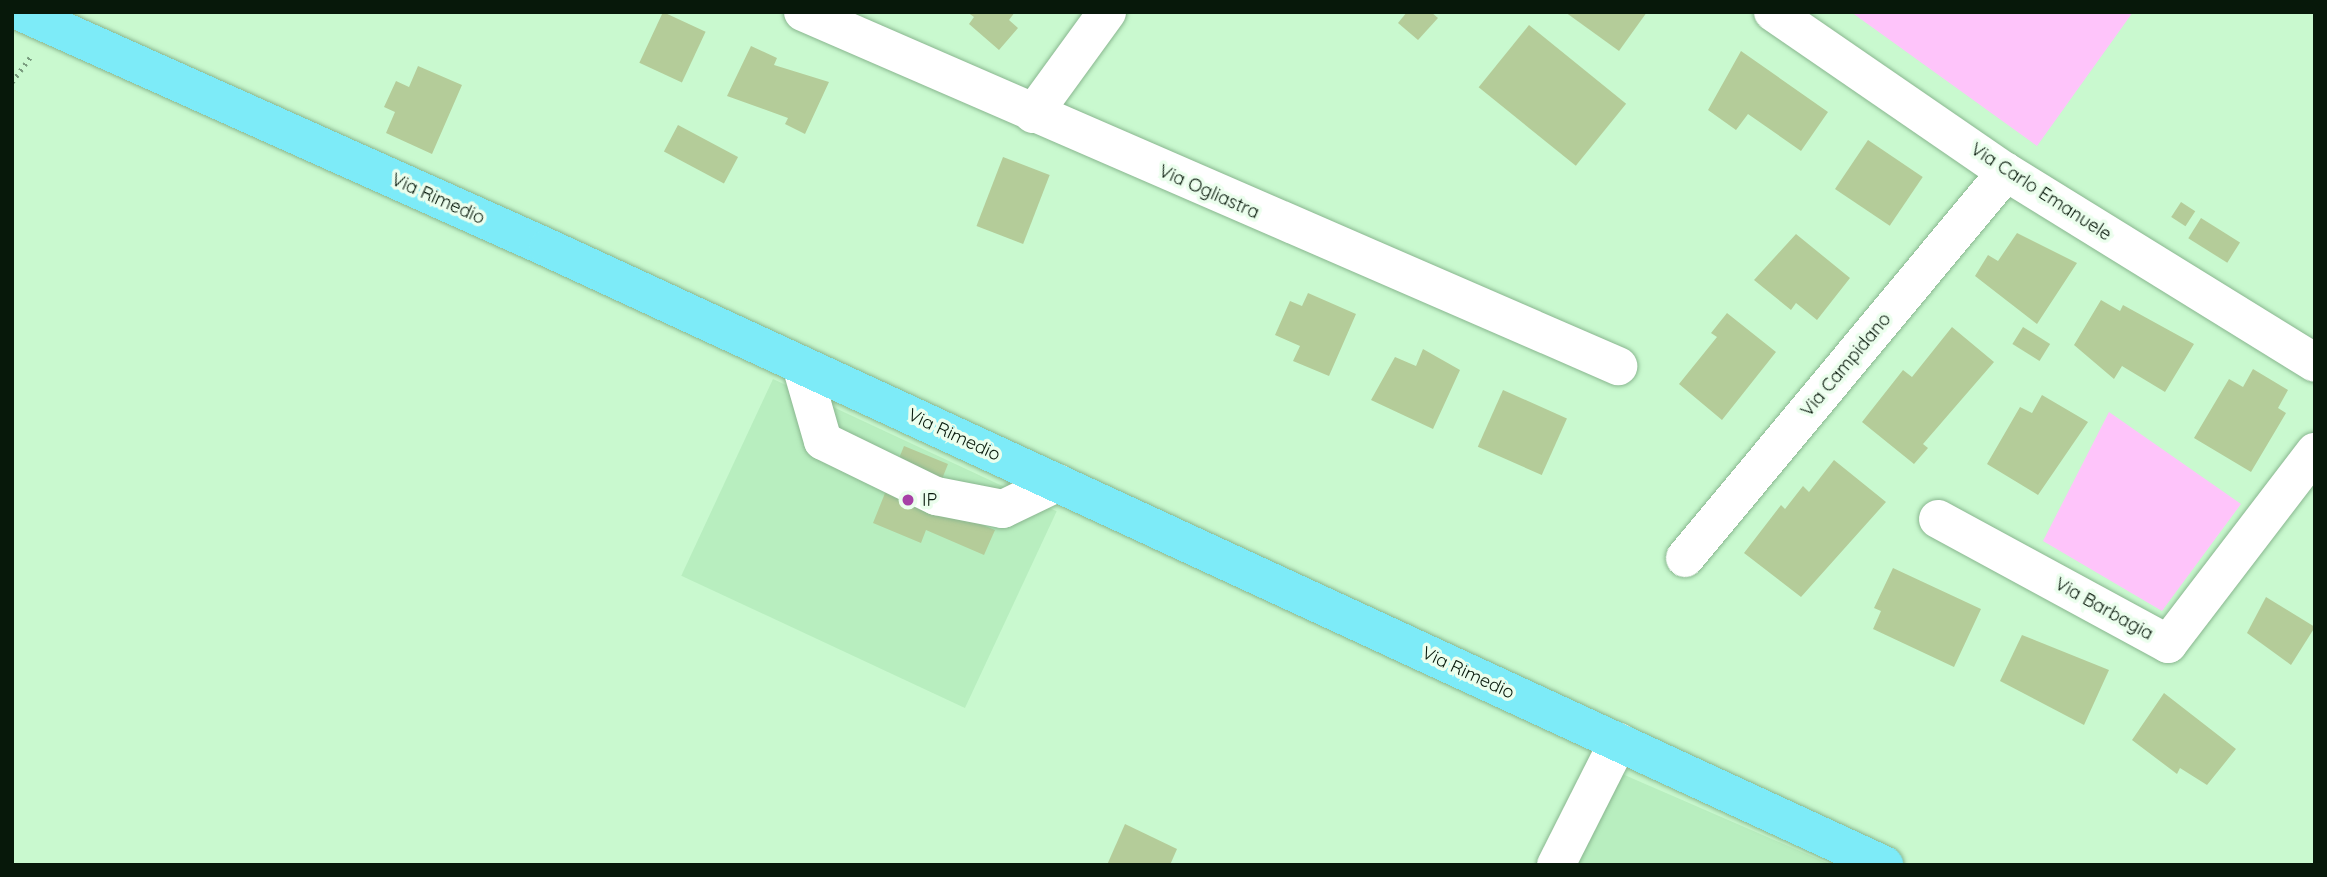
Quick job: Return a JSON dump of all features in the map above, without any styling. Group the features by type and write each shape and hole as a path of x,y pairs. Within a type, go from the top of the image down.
{"main road":[{"name":"Via Rimedio","path":"45,17 1884,865"}],"street":[{"name":"Via Ogliastra","path":"803,12 1032,114 1618,366"},
{"path":"1032,114 1107,12"},
{"name":"Via Carlo Emanuele","path":"1773,12 2006,172 2315,363"},
{"name":"Via Campidano","path":"1685,558 2006,172"},
{"path":"801,365 823,441 936,496 1003,509 1057,483"},
{"name":"Via Barbagia","path":"1938,519 2168,644 2315,452"},
{"path":"1556,865 1618,742"}],"shaded area":[{"path":"1851,12 1921,13 2133,12 2037,146"},
{"path":"773,379 1057,511 965,708 681,576"},
{"path":"2109,412 2241,504 2162,611 2043,541"},
{"path":"1590,760 1832,865 1541,865"}],"building":[{"path":"663,12 706,32 682,83 639,63"},
{"path":"967,12 1015,12 1009,20 1018,28 999,50 969,24 974,17"},
{"path":"1407,12 1431,12 1438,18 1418,40 1398,23"},
{"path":"1565,12 1647,12 1619,51"},
{"path":"1529,25 1626,104 1576,166 1479,87"},
{"path":"751,46 777,58 774,65 829,82 805,134 785,124 788,118 727,96"},
{"path":"1741,51 1828,112 1801,151 1748,114 1736,130 1708,110"},
{"path":"418,66 462,85 432,154 386,133 395,112 384,107 396,81 409,87"},
{"path":"678,125 738,157 724,183 664,151"},
{"path":"1868,140 1923,177 1890,226 1835,189"},
{"path":"1003,157 1050,175 1023,244 976,226"},
{"path":"2181,202 2195,211 2185,226 2171,217"},
{"path":"2201,218 2240,242 2227,263 2188,238"},
{"path":"2017,233 2077,263 2037,324 1975,276 1988,255 1998,261"},
{"path":"1796,234 1850,278 1817,320 1796,303 1791,310 1754,280"},
{"path":"1308,293 1356,314 1329,376 1293,361 1300,346 1275,335 1290,301 1302,306"},
{"path":"2101,300 2120,311 2123,305 2194,344 2165,392 2122,366 2114,379 2074,345"},
{"path":"1727,313 1776,352 1722,420 1679,384 1717,337 1711,333"},
{"path":"1952,327 1994,362 1923,444 1928,448 1914,464 1862,422 1903,370 1912,377"},
{"path":"2023,327 2050,344 2040,361 2012,344"},
{"path":"1423,349 1460,370 1433,429 1371,400 1395,357 1416,366"},
{"path":"2253,369 2288,390 2278,408 2286,413 2251,472 2194,438 2229,379 2243,387"},
{"path":"1503,390 1567,418 1542,475 1478,447"},
{"path":"2042,395 2088,422 2038,495 1987,464 2020,407 2032,413"},
{"name":"IP","path":"904,446 948,464 932,504 995,530 984,555 926,530 921,543 873,523"},
{"path":"1834,460 1886,502 1801,597 1744,553 1781,505 1785,509 1803,486 1809,492"},
{"path":"1893,568 1981,609 1954,667 1873,629 1881,611 1874,608"},
{"path":"2266,597 2315,627 2291,665 2247,633"},
{"path":"2022,635 2109,670 2084,725 2000,681"},
{"path":"2164,693 2236,749 2207,785 2180,768 2177,774 2132,740"},
{"path":"1125,824 1177,849 1170,865 1107,865"}],"place":[{"name":"IP","path":"908,500"}]}
